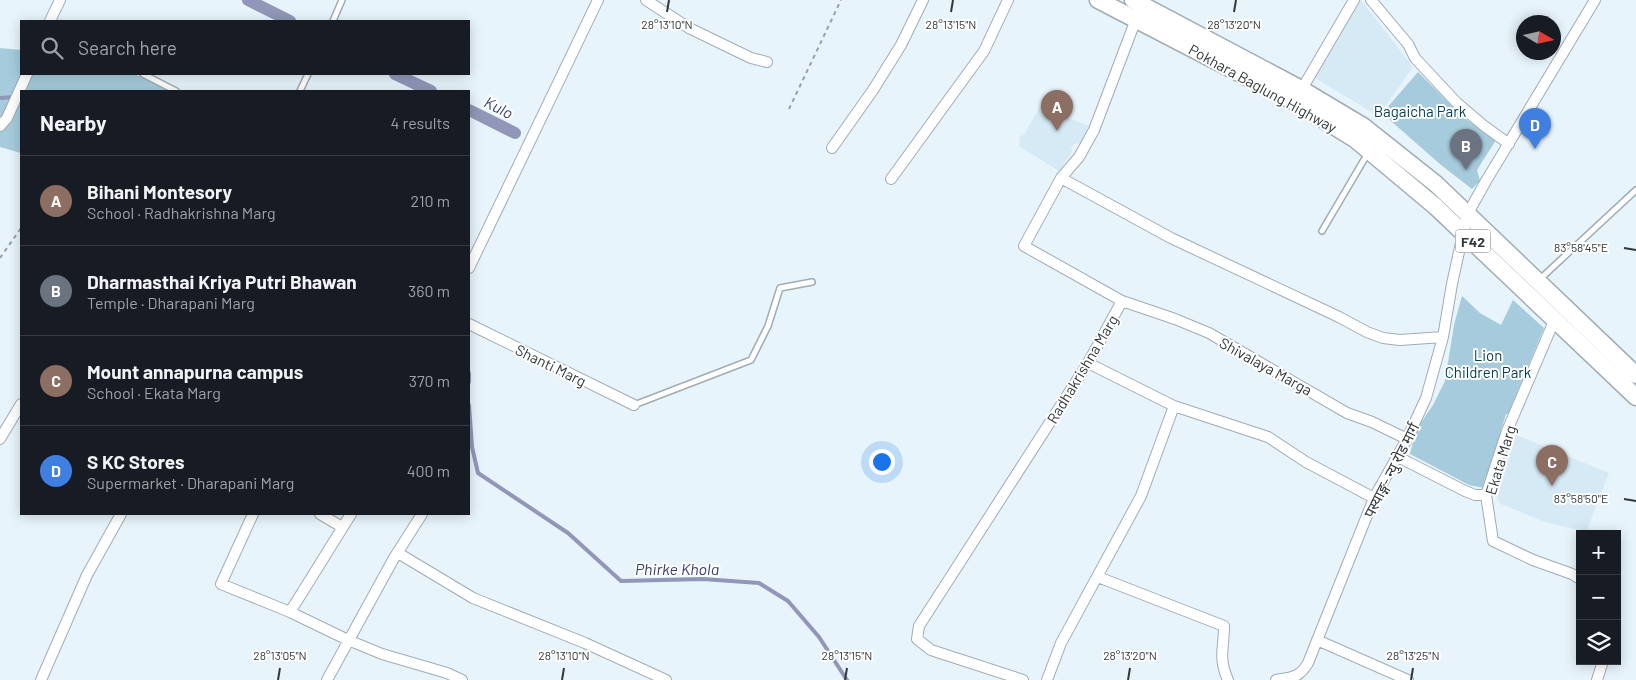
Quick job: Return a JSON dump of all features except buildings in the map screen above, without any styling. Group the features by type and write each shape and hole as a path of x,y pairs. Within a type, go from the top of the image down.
{"highway":[{"name":"Pokhara Baglung Highway","path":"1098,0 1137,8 1299,96 1363,126 1436,184 1636,375"},
{"name":"Pokhara Baglung Highway","path":"1299,96 1413,186 1636,397"}],"street":[{"path":"50,20 60,0"},
{"path":"470,266 598,0"},
{"path":"646,0 689,28 751,58 767,62"},
{"path":"832,148 873,90 901,45 923,0"},
{"path":"891,179 984,51 1008,0"},
{"path":"1299,96 1354,0"},
{"path":"1371,0 1408,44 1415,58 1456,102 1509,144"},
{"name":"पस्याङ्ग- न्यु रोड मार्ग","path":"1276,680 1296,677 1303,670 1374,498 1426,398 1443,337 1467,215 1595,0"},
{"name":"Radhakrishna Marg","path":"1023,680 931,650 917,639 919,626 1088,363 1122,301 1024,246 1061,178 1079,157 1094,130 1137,8"},
{"path":"0,126 7,118 27,75"},
{"path":"1061,178 1171,238 1314,304 1367,332 1383,338 1400,340 1443,337"},
{"name":"Shivalaya Marga","path":"1122,301 1209,333 1348,413 1372,422 1406,439"},
{"name":"Ekata Marg","path":"1554,321 1507,432 1486,495 1493,541 1533,560 1576,576"},
{"name":"Shanti Marg","path":"470,324 634,405"},
{"path":"1088,363 1174,406 1268,437 1306,462 1374,498"},
{"path":"0,439 20,406"},
{"path":"1047,680 1061,643 1141,496 1174,406"},
{"path":"1396,456 1465,492 1475,495 1486,495"},
{"path":"40,680 87,575 120,515"},
{"path":"253,515 221,584 290,612 386,656 462,680"},
{"path":"322,515 342,527"},
{"path":"290,612 350,515"},
{"path":"327,680 348,640 421,515"},
{"path":"398,553 473,598 585,643 666,680"},
{"path":"1098,577 1224,626 1221,658 1228,680"},
{"path":"1317,640 1408,680"},
{"path":"1597,680 1602,665"}],"lane":[{"path":"332,20 342,0"},
{"path":"145,75 174,90"},
{"path":"300,90 308,75"},
{"path":"1322,231 1369,151"},
{"path":"1537,282 1636,190"},
{"path":"634,405 751,360 768,326 780,288 812,282"}],"path":[{"path":"789,109 842,0"},
{"path":"0,258 20,229"}],"shaded area":[{"path":"1356,0 1361,0 1413,67 1378,116 1315,78"},
{"path":"1046,98 1058,105 1058,109 1070,119 1090,126 1081,143 1074,144 1071,148 1072,152 1059,171 1019,146 1020,136 1024,135"},
{"path":"1516,435 1609,473 1587,530 1578,530 1545,522 1501,504 1497,499"}],"green space":[{"path":"0,48 20,50 20,75 136,75 170,90 20,90 20,153 0,147"},
{"name":"Bagaicha Park","path":"1418,72 1464,118 1496,140 1477,170 1480,181 1472,189 1441,165 1383,114"},
{"name":"Lion Children Park","path":"1462,296 1480,313 1501,325 1513,300 1544,328 1508,414 1506,414 1484,488 1469,485 1410,454 1416,430 1433,405 1445,381 1454,325"}],"waterway":[{"name":"Kulo","path":"248,0 288,20"},
{"name":"Kulo","path":"397,75 429,90"},
{"name":"Phirke Khola","path":"0,98 14,97"},
{"name":"Kulo","path":"470,110 515,133"},
{"name":"Phirke Khola","path":"470,419 472,447 478,473 568,533 621,581 703,579 759,583 788,601 819,637 847,680"}],"place":[{"name":"Bihani Montesory","path":"1057,131"},
{"name":"S KC Stores","path":"1535,149"},
{"name":"Dharmasthai Kriya Putri Bhawan","path":"1466,170"},
{"name":"Mount annapurna campus","path":"1552,486"}]}
